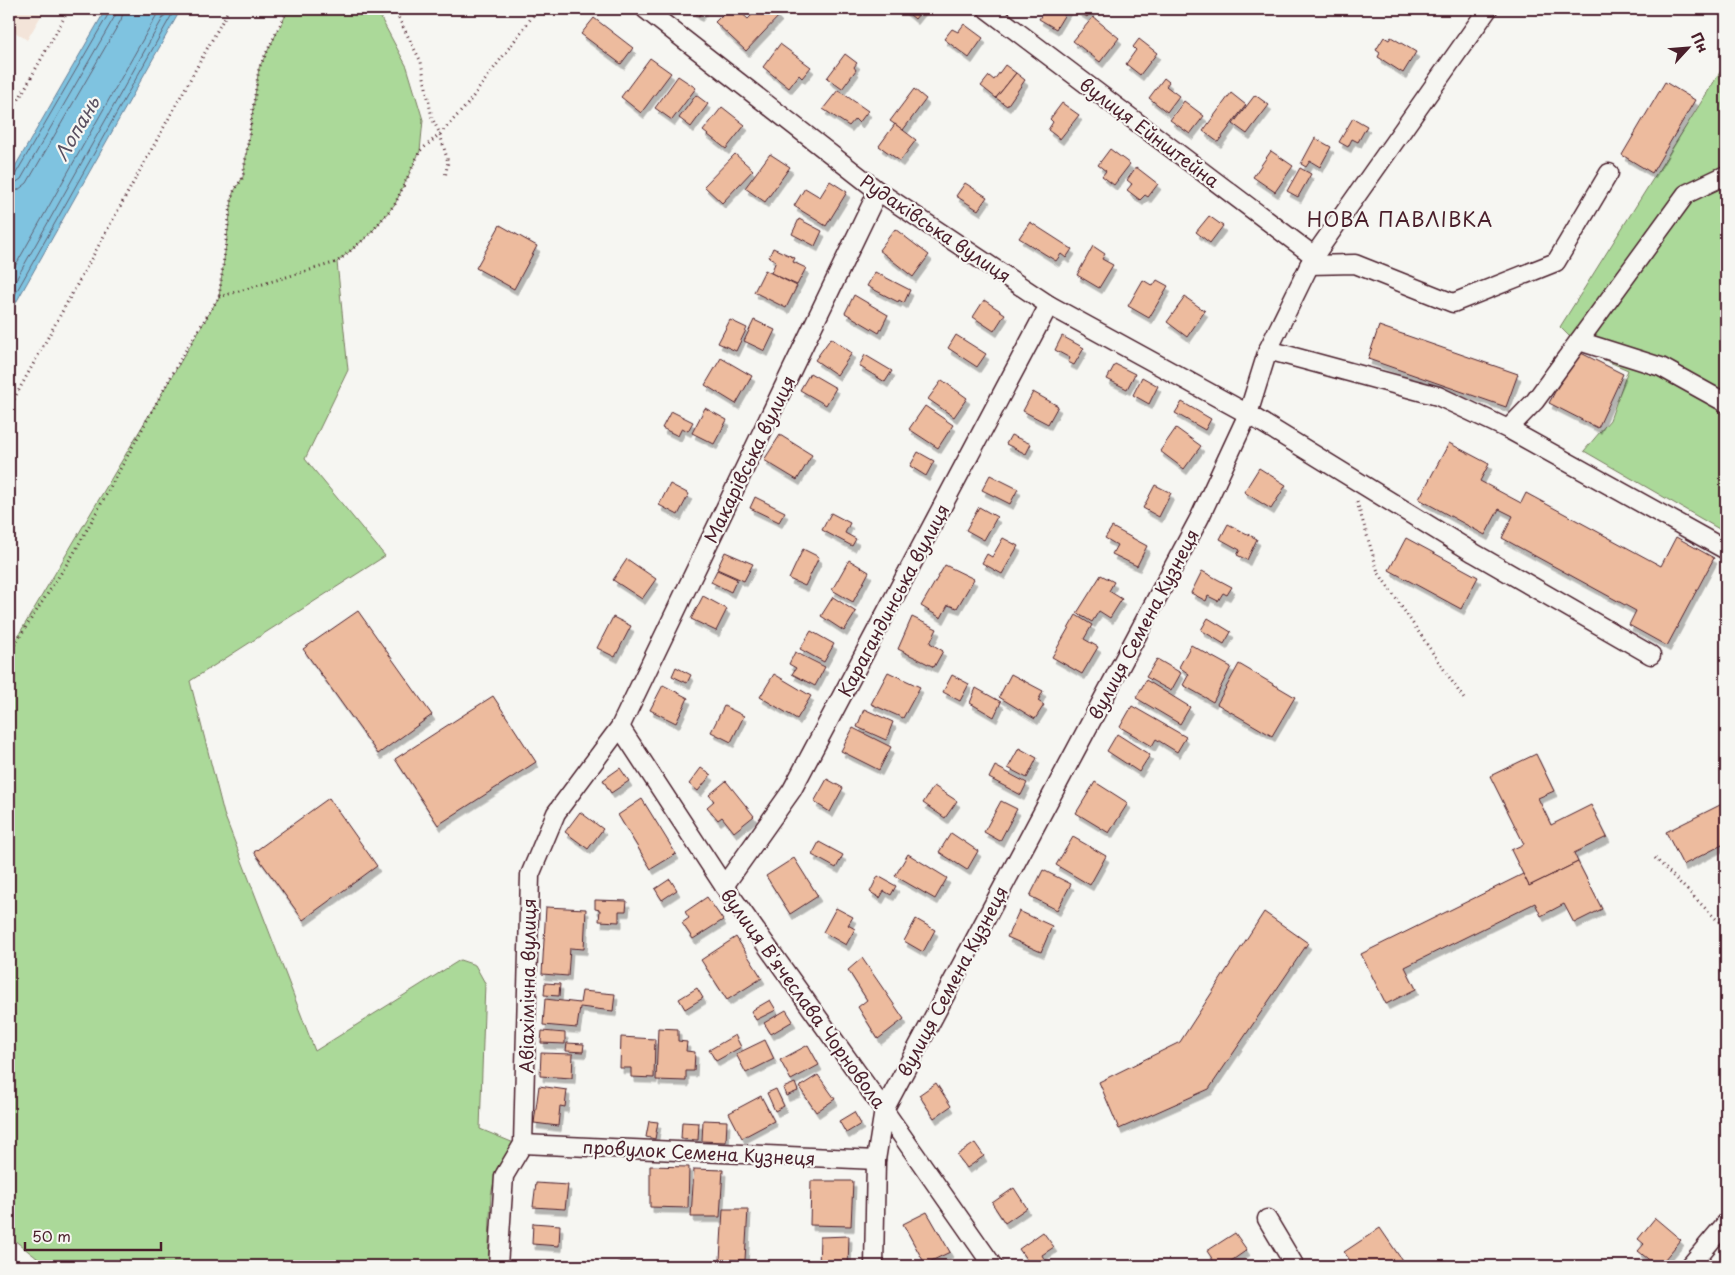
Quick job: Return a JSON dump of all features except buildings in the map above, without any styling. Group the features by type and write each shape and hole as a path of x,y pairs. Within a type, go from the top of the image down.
{"street":[{"name":"Рудаківська вулиця","path":"645,9 878,190 1049,305 1248,414 1474,553 1651,655"},
{"name":"вулиця Ейнштейна","path":"987,9 1312,260"},
{"name":"вулиця Семена Кузнеця","path":"874,1266 876,1160 884,1110 1200,517 1248,414 1268,350 1312,260 1488,9"},
{"path":"1312,260 1355,264 1453,303 1556,262 1608,173"},
{"path":"1508,428 1535,401 1686,194 1726,175"},
{"name":"Макарівська вулиця","path":"620,727 878,190"},
{"name":"Карагандинська вулиця","path":"724,886 792,790 1049,305"},
{"path":"1579,341 1661,367 1726,403"},
{"path":"1268,350 1438,396 1508,428 1726,550"},
{"name":"вулиця В'ячеслава Чорновола","path":"620,727 724,886 993,1266"},
{"name":"Авіахімічна вулиця","path":"498,1266 504,1176 523,1136 530,875 556,813 620,727"},
{"name":"провулок Семена Кузнеця","path":"523,1136 876,1160"},
{"path":"1266,1219 1295,1266"},
{"path":"1690,1266 1726,1222"}],"path":[{"path":"9,118 69,9"},
{"path":"9,408 229,9"},
{"path":"9,653 74,553 184,353 219,297 228,226 234,193 243,177 259,68 288,9"},
{"path":"394,9 422,62 432,118 440,134 448,162 445,177"},
{"path":"219,297 336,262 368,235 395,204 420,151 440,134 466,106 538,9"},
{"path":"1349,477 1378,572 1464,699"},
{"path":"1655,858 1726,930"}],"shaded area":[{"path":"9,9 45,9 27,40 9,28"}],"green space":[{"path":"289,9 376,9 407,67 423,120 420,151 395,204 369,235 337,262 348,370 305,459 385,556 190,681 224,814 315,1051 460,960 475,965 485,983 480,1129 514,1143 497,1168 491,1195 488,1266 47,1266 9,1236 9,651 219,297 233,193 243,177 259,68"},
{"path":"1726,66 1726,533 1584,451 1610,420 1628,370 1584,351 1560,327 1722,69"}],"water":[{"name":"Лопань","path":"106,9 181,9 9,315 9,177"}],"district":[{"name":"НОВА ПАВЛІВКА","path":"1400,219"}]}
